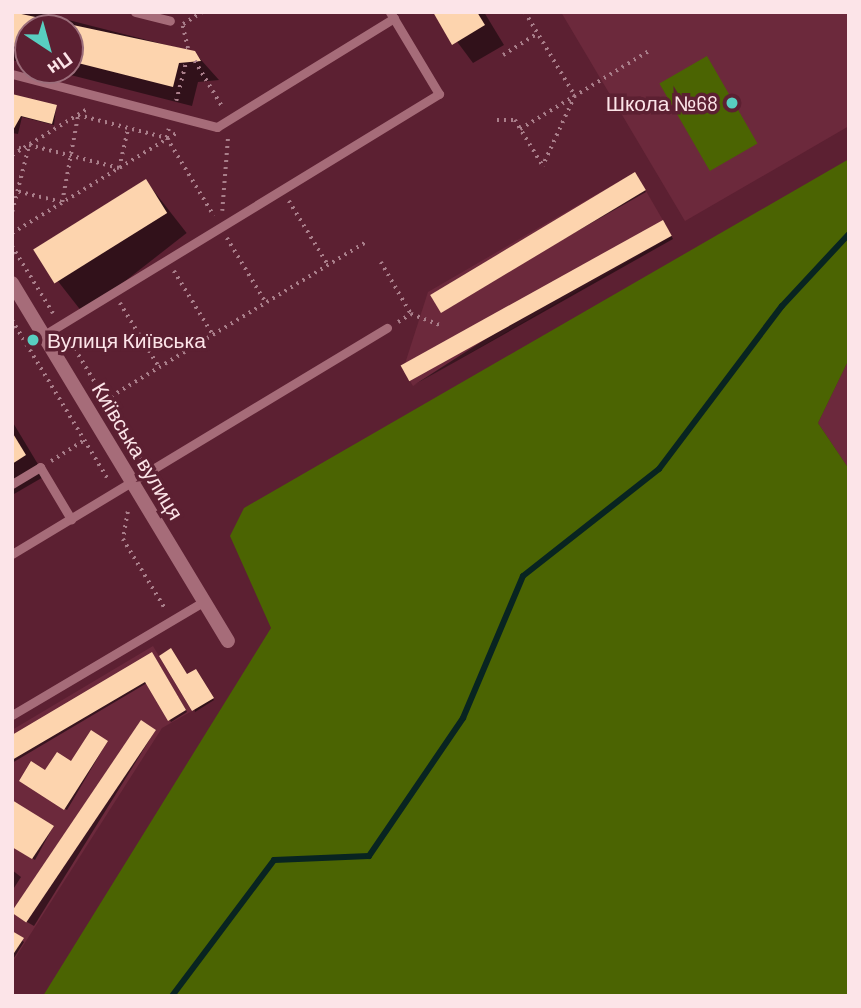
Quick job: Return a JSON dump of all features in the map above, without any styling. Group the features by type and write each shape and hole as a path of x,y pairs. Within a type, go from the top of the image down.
{"street":[{"name":"Київська вулиця","path":"12,283 229,641"}],"lane":[{"path":"135,12 170,21"},
{"path":"12,74 217,127 392,15 439,94 44,335"},
{"path":"12,554 387,328"},
{"path":"12,484 40,467 71,519"},
{"path":"12,715 205,601"}],"path":[{"path":"189,51 182,24 202,12"},
{"path":"525,12 575,96"},
{"path":"503,55 538,34"},
{"path":"520,129 649,51"},
{"path":"195,61 229,119 220,227"},
{"path":"497,120 515,120 543,166 575,96"},
{"path":"12,155 106,98"},
{"path":"78,115 167,138"},
{"path":"62,202 78,115"},
{"path":"12,233 195,121"},
{"path":"119,168 128,128"},
{"path":"29,145 119,168"},
{"path":"12,212 15,190 29,145"},
{"path":"12,146 23,149"},
{"path":"15,190 62,202"},
{"path":"282,190 328,265"},
{"path":"105,400 368,241"},
{"path":"12,246 149,472"},
{"path":"167,260 212,335"},
{"path":"381,262 411,314 443,326"},
{"path":"113,292 159,367"},
{"path":"12,320 129,514 123,539 172,621"},
{"path":"40,467 85,440"}],"shaded area":[{"name":"Школа №68","path":"561,12 849,12 849,126 685,221"},
{"path":"635,172 672,236 413,386 403,370 428,292"},
{"path":"849,359 849,469 818,423"},
{"path":"153,646 192,711 162,728 12,963 12,730"}],"green space":[{"path":"707,56 758,143 710,171 659,84"},
{"path":"849,159 849,359 818,423 849,469 849,996 43,996 271,628 230,536 244,508"}],"building":[{"path":"12,12 21,14 14,14 12,46"},
{"path":"433,12 477,12 485,25 452,45"},
{"path":"84,27 195,51 201,61 179,63 173,87 84,65"},
{"path":"12,94 57,105 52,124 21,116 12,132"},
{"path":"635,172 646,190 441,313 430,295"},
{"path":"146,179 167,213 54,283 33,249"},
{"path":"663,220 672,236 409,381 401,365"},
{"path":"12,432 26,455 12,464"},
{"path":"171,648 187,674 196,669 214,698 192,711 159,656"},
{"path":"152,652 186,710 168,721 145,682 12,760 12,735"},
{"path":"141,720 156,730 26,922 12,911"},
{"path":"91,730 108,741 64,810 19,781 31,761 45,770 57,752 71,761"},
{"path":"12,800 54,826 32,859 12,847"},
{"path":"12,931 24,938 12,956"}],"waterway":[{"path":"172,996 274,860 369,856 463,718 523,576 659,469 782,306 849,234"}],"place":[{"name":"Школа №68","path":"732,103"},
{"name":"Вулиця Київська","path":"33,340"}]}
